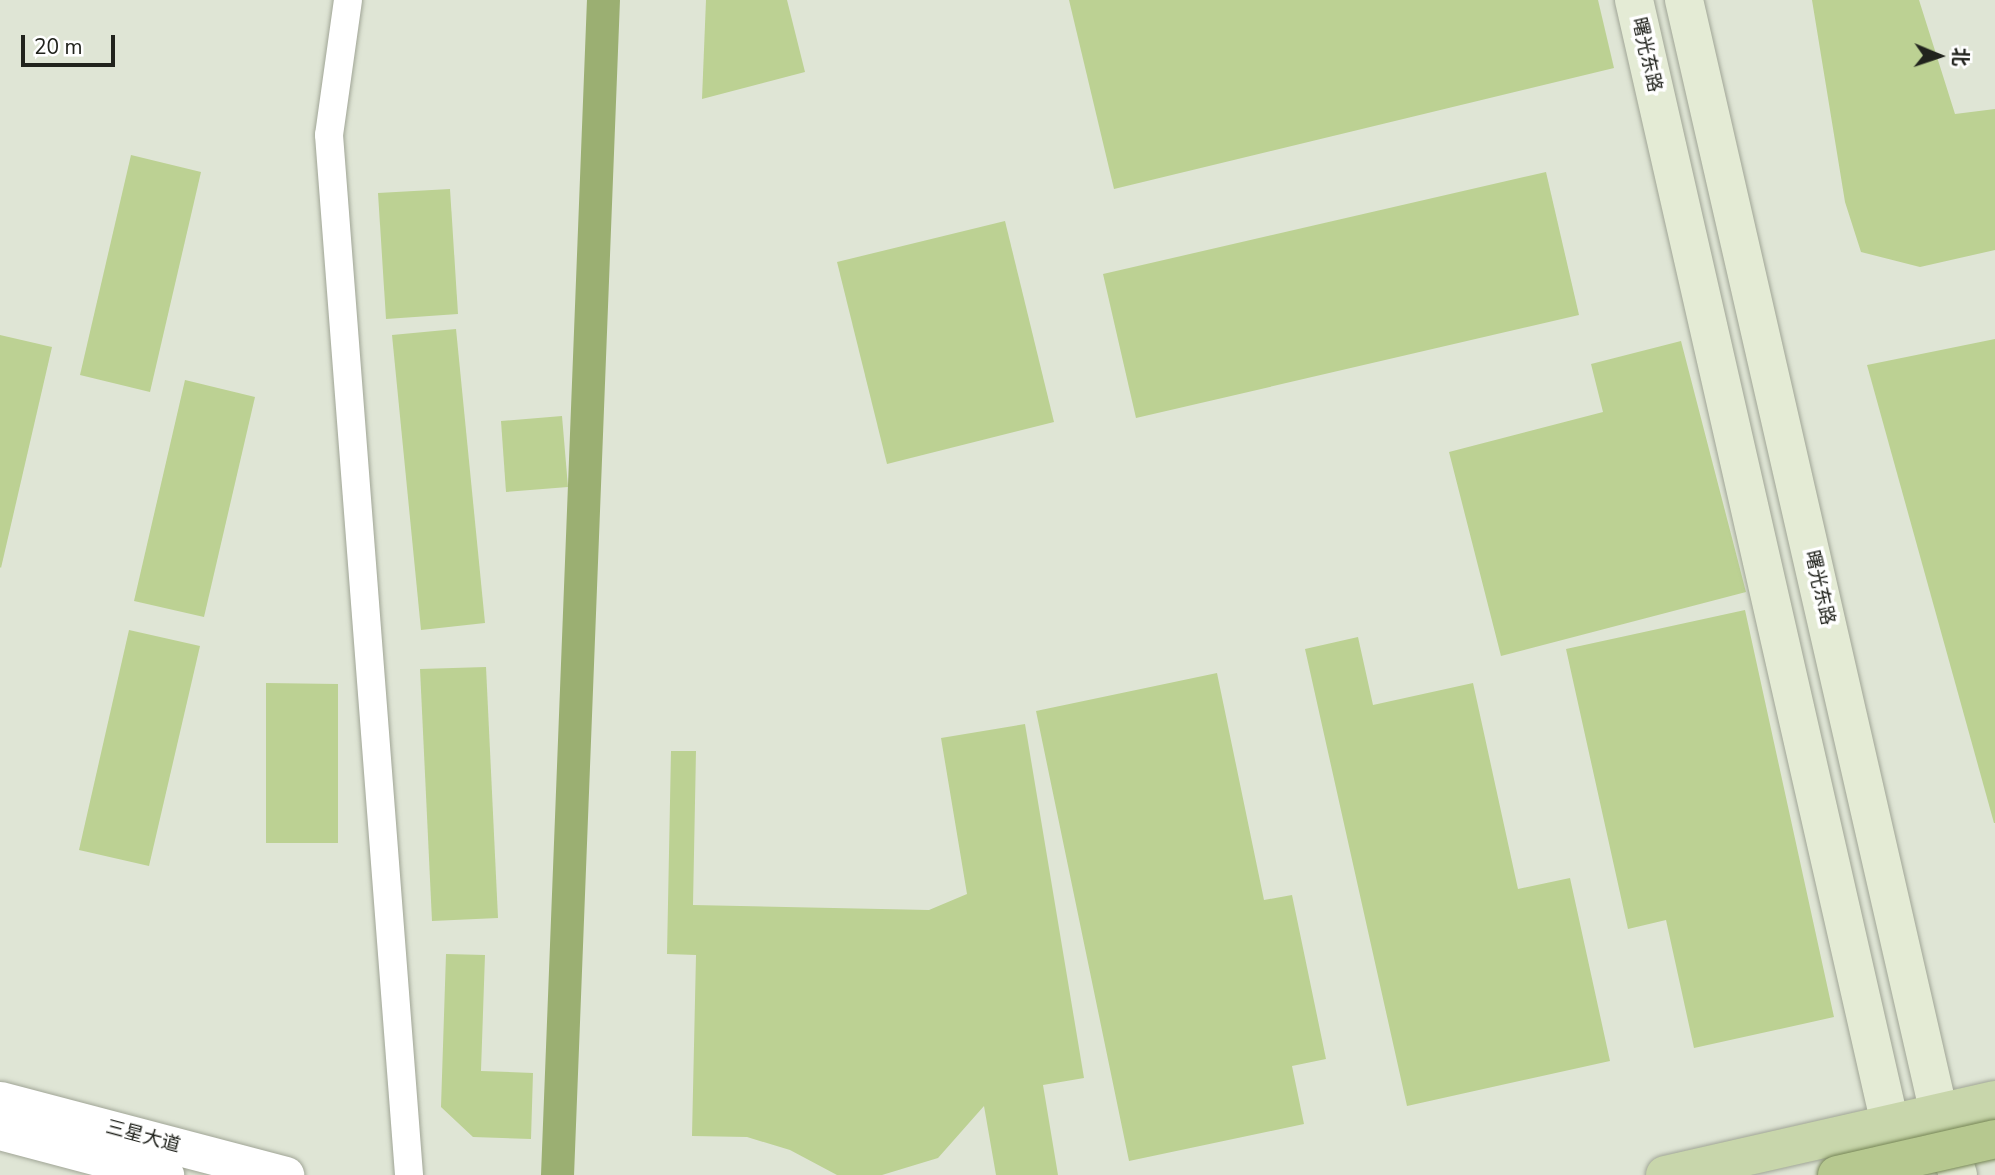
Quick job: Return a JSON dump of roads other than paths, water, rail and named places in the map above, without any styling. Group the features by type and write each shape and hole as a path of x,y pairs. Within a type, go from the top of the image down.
{"highway":[{"path":"1837,1175 1995,1139"}],"main road":[{"name":"曙光东路","path":"1634,0 1888,1124 1903,1175"},
{"name":"曙光东路","path":"1684,0 1939,1114 1958,1175"},
{"path":"1665,1175 1995,1100"}],"street":[{"path":"347,11 330,135 409,1175"},
{"name":"三星大道","path":"0,1100 285,1175"},
{"name":"三星大道","path":"0,1131 165,1175"}],"waterway":[{"path":"557,1175 603,0"}]}
